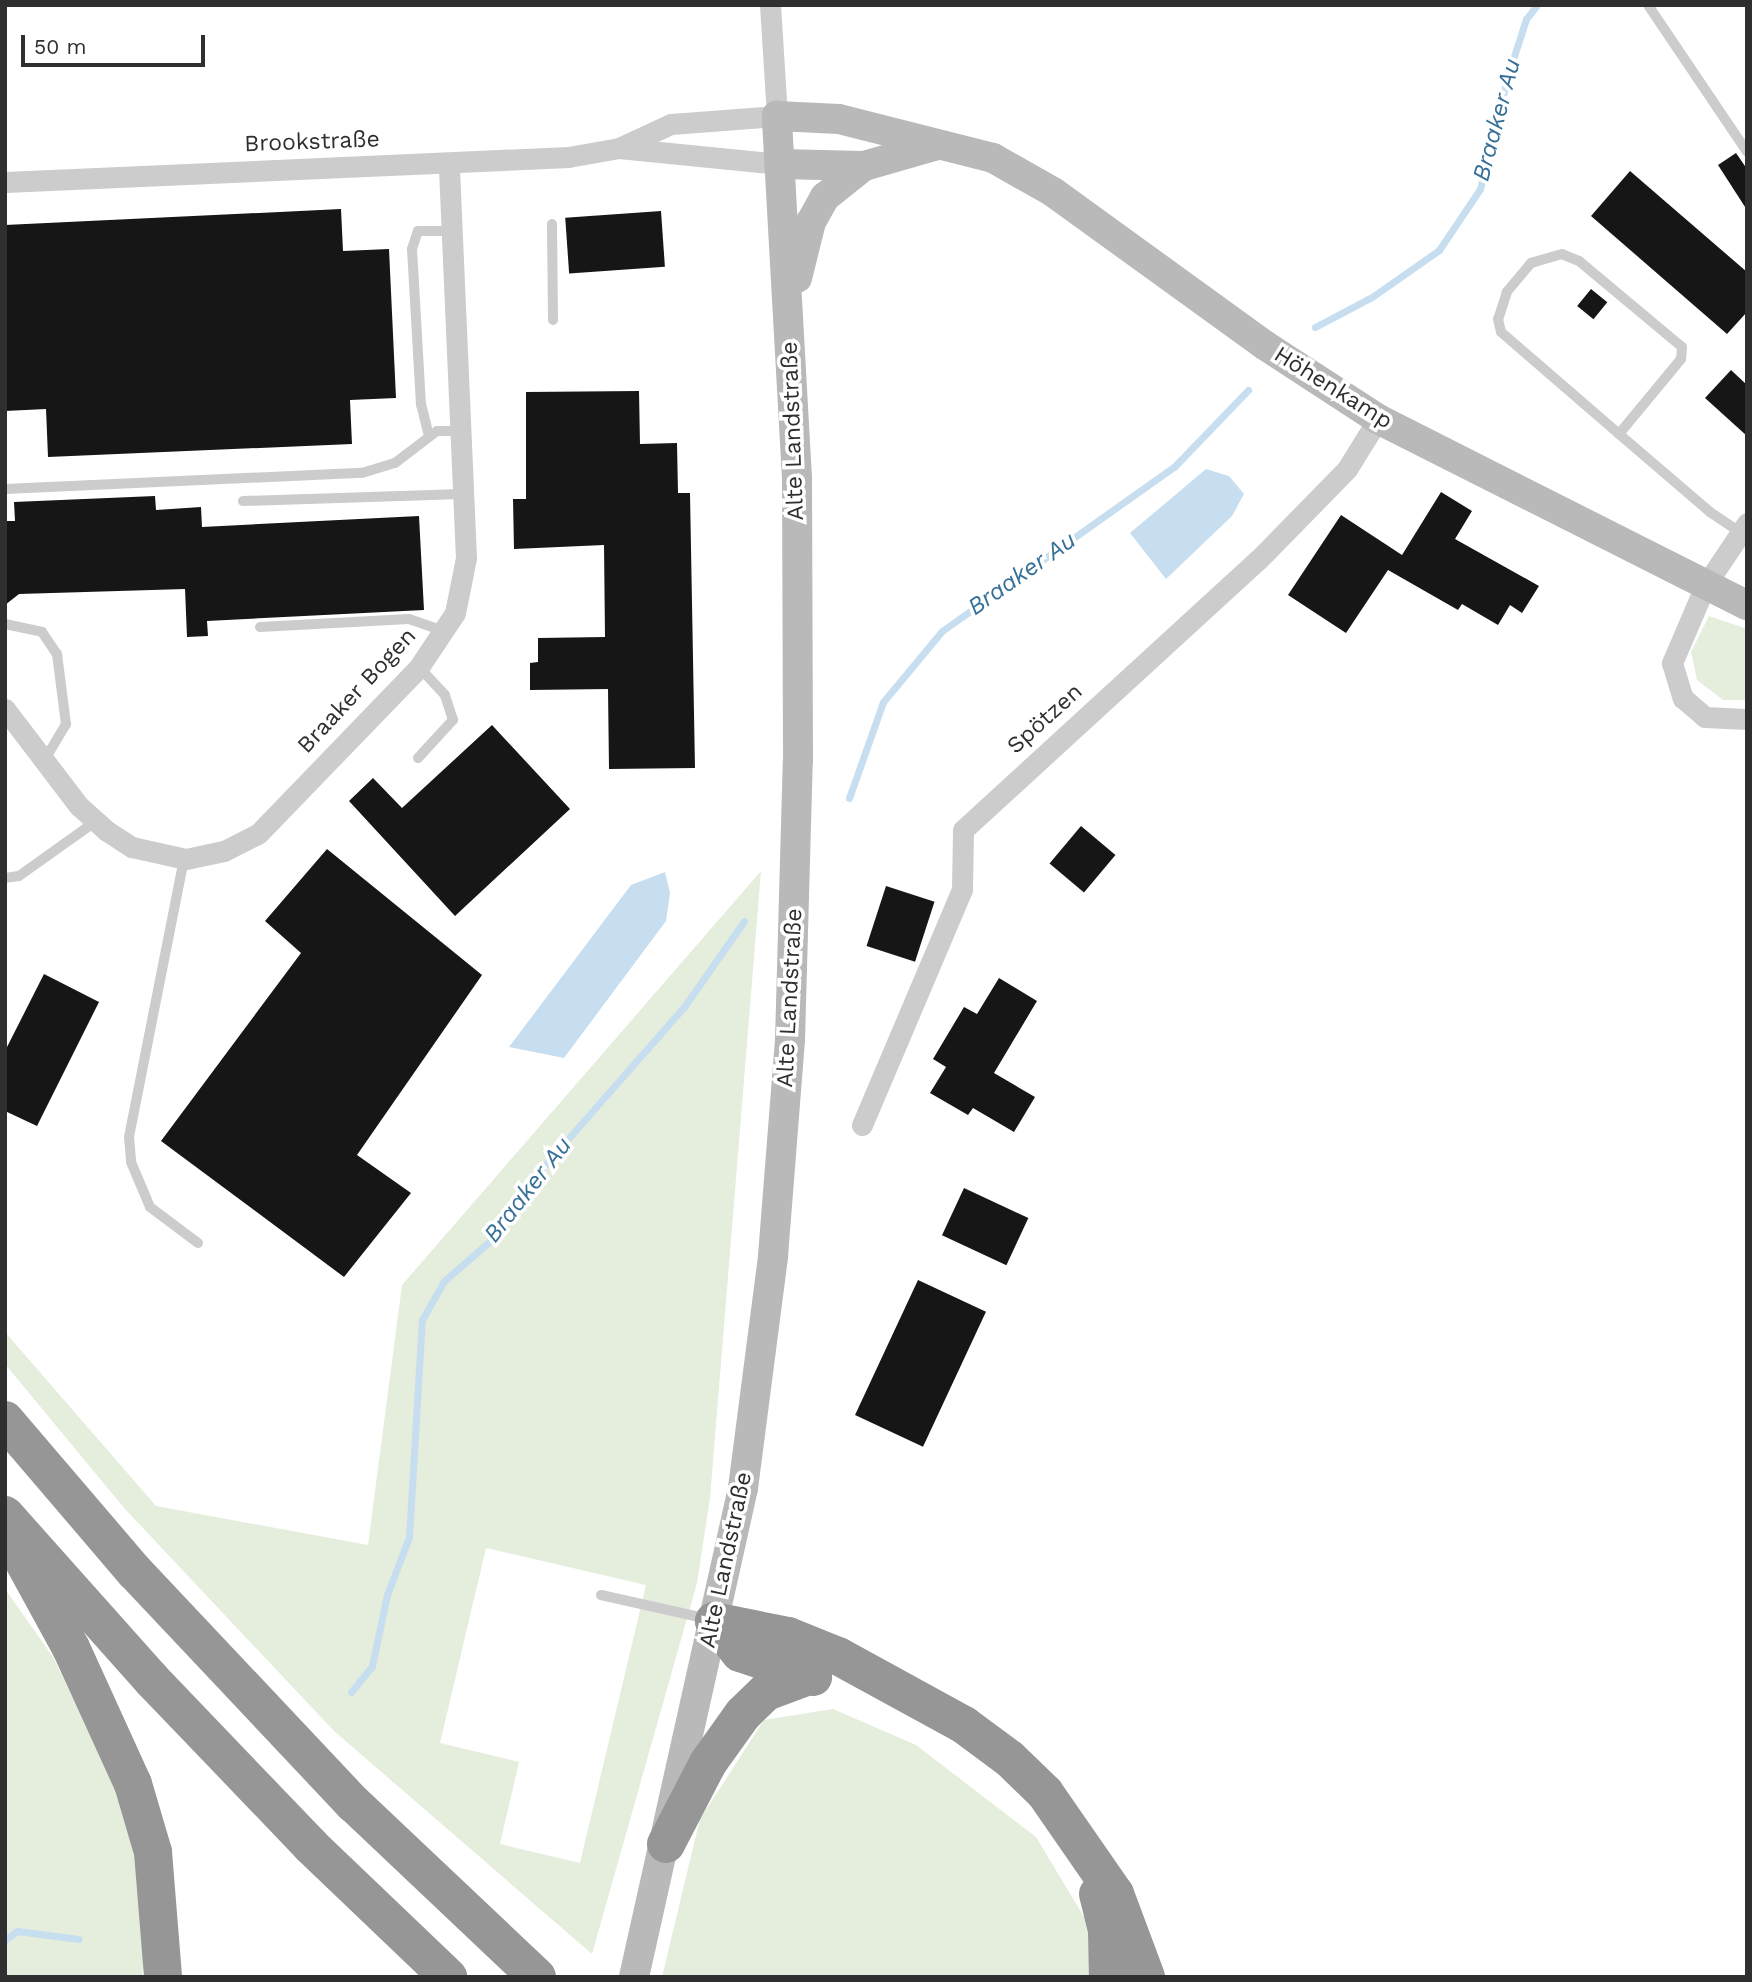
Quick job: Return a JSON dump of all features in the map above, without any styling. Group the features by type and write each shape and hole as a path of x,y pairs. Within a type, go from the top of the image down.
{"highway":[{"path":"5,1420 135,1572 344,1794 534,1974"},
{"path":"5,1515 218,1749 448,1977"},
{"path":"5,1528 71,1648 133,1784 153,1852 163,1977"},
{"path":"714,1621 740,1653 806,1677 886,1685"},
{"path":"714,1621 788,1636 964,1725 1010,1759 1045,1793 1115,1894 1146,1977"},
{"path":"666,1844 708,1763 743,1714 766,1692 806,1677"},
{"path":"1089,1855 1107,1931 1108,1977"}],"main road":[{"name":"Höhenkamp","path":"777,116 839,119 993,158 1053,192 1266,346 1378,419 1747,605"},
{"name":"Alte Landstraße","path":"634,1977 666,1844 743,1488 774,1256 790,1040 798,747 789,311 777,116"},
{"name":"Höhenkamp","path":"780,164 864,166 939,145"},
{"path":"789,311 811,222 839,182 864,166"}],"street":[{"name":"Alte Landstraße","path":"770,5 777,116"},
{"name":"Brookstraße","path":"619,148 671,124 777,116"},
{"name":"Brookstraße","path":"5,182 449,163 619,148 780,164"},
{"name":"Braaker Bogen","path":"5,709 44,761 96,821 132,847 184,859 224,851 258,834 419,667 446,632 464,586 449,163"},
{"name":"Spötzen","path":"862,1125 962,889 963,830 1258,560 1347,469 1378,419"},
{"path":"1743,527 1705,586 1672,663 1683,698 1705,717 1747,719"}],"lane":[{"path":"1648,5 1747,152"},
{"path":"552,224 553,320"},
{"path":"429,436 421,405 412,249 418,231 451,231"},
{"path":"1619,434 1681,359 1682,347 1579,261 1562,254 1531,263 1507,292 1498,319 1501,332 1619,434 1743,527"},
{"path":"5,489 362,472 395,463 429,436 459,431"},
{"path":"243,501 462,494"},
{"path":"260,627 409,619 446,632"},
{"path":"5,624 42,632 57,654 66,724 44,761"},
{"path":"418,758 453,720 445,695 419,667"},
{"path":"5,878 19,876 96,821"},
{"path":"184,859 129,1137 131,1162 149,1207 198,1243"},
{"path":"601,1595 714,1621"}],"green space":[{"path":"1709,616 1747,629 1747,700 1723,700 1697,680 1691,652"},
{"path":"761,871 710,1498 697,1583 592,1954 334,1731 125,1509 5,1364 5,1332 156,1506 368,1545 402,1285","holes":["486,1548 646,1585 580,1863 500,1844 519,1762 440,1743"]},
{"path":"5,1589 53,1657 112,1779 133,1843 146,1925 142,1977 5,1977"},
{"path":"833,1709 916,1745 1036,1837 1120,1977 662,1977 700,1819 764,1720"}],"water":[{"path":"1206,469 1229,476 1244,494 1232,516 1166,579 1130,533"},
{"path":"665,872 670,893 666,921 564,1058 509,1047 631,885"}],"building":[{"path":"1736,153 1747,169 1747,210 1718,165"},
{"path":"1630,171 1747,272 1747,312 1727,334 1591,216"},
{"path":"341,209 343,251 389,249 396,398 350,400 352,444 48,457 46,409 5,411 5,225"},
{"path":"661,211 665,267 569,274 565,218"},
{"path":"1591,289 1607,302 1593,319 1577,306"},
{"path":"1731,370 1747,385 1747,436 1705,398"},
{"path":"639,391 640,444 677,443 678,493 690,493 695,768 609,769 608,689 530,690 530,663 538,662 538,638 605,637 604,545 514,549 513,499 526,499 526,392"},
{"path":"1441,492 1472,511 1455,539 1539,586 1522,613 1510,605 1498,625 1462,604 1458,610 1388,570 1346,633 1288,595 1341,515 1402,555"},
{"path":"155,496 156,510 201,507 202,527 419,516 424,610 207,621 208,636 187,637 185,589 19,594 5,605 5,521 15,521 14,502"},
{"path":"492,725 570,809 455,916 349,801 373,778 402,808"},
{"path":"1081,826 1115,855 1084,892 1050,864"},
{"path":"327,849 482,975 357,1155 411,1193 344,1277 161,1141 301,953 265,921"},
{"path":"886,886 935,902 915,962 867,946"},
{"path":"44,974 99,1002 37,1126 5,1111 5,1051"},
{"path":"999,978 1037,1001 994,1073 1035,1097 1014,1132 973,1108 968,1115 930,1093 946,1067 933,1059 964,1007 977,1014"},
{"path":"964,1188 1028,1218 1006,1265 942,1235"},
{"path":"918,1280 986,1312 923,1447 855,1415"}],"waterway":[{"name":"Braaker Au","path":"1315,327 1372,297 1439,250 1480,189 1508,75 1526,19 1537,5"},
{"name":"Braaker Au","path":"849,798 883,702 942,631 1174,467 1248,390"},
{"name":"Braaker Au","path":"351,1692 372,1666 387,1595 409,1537 422,1320 444,1281 498,1234 509,1206 684,1007 744,921"},
{"name":"Braaker Au","path":"5,1940 17,1931 78,1939"}]}
